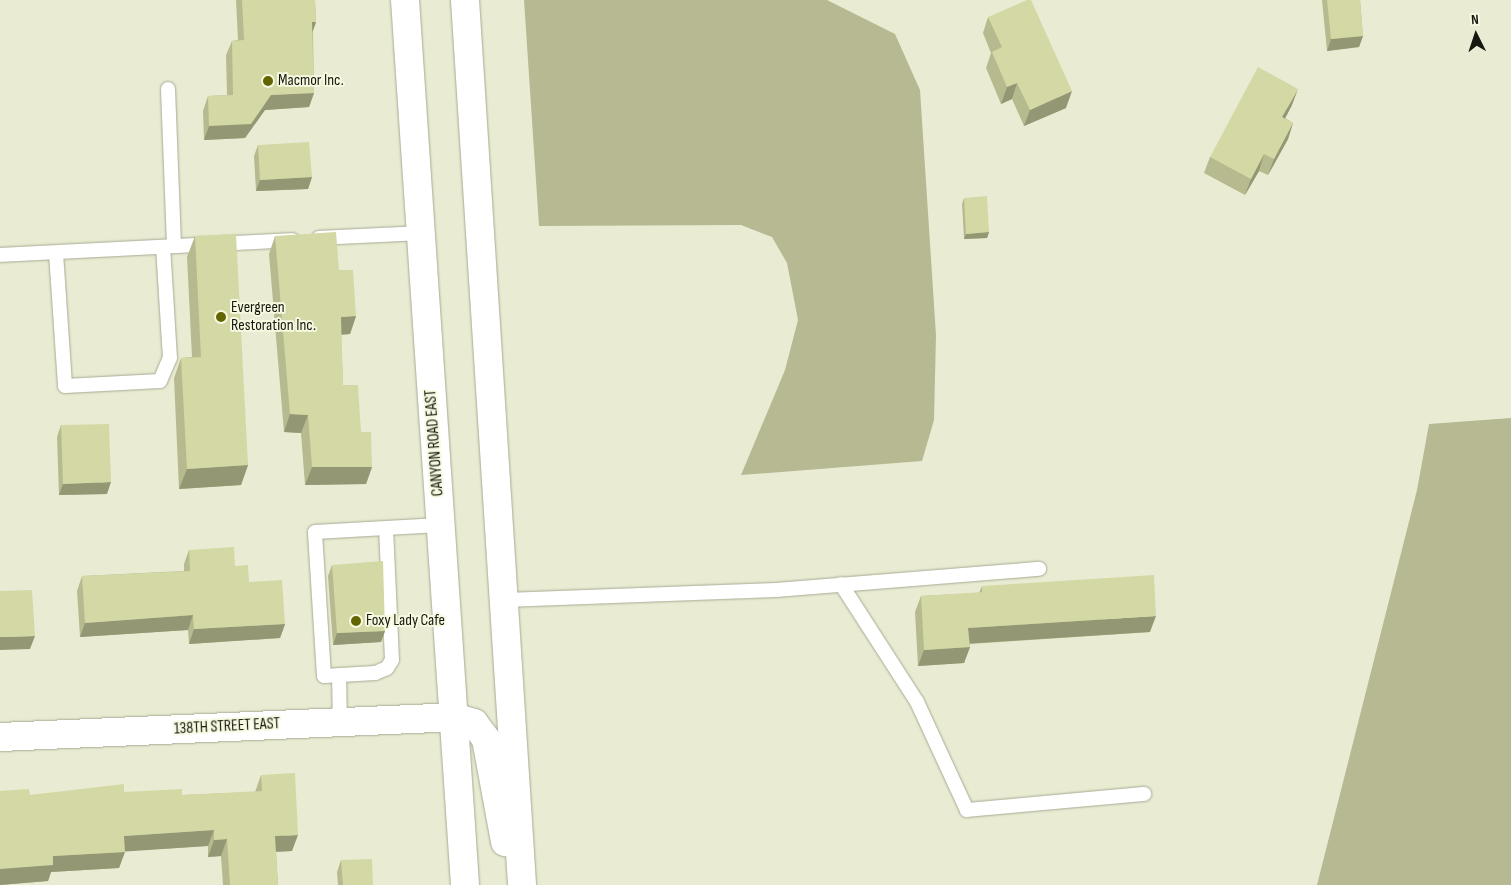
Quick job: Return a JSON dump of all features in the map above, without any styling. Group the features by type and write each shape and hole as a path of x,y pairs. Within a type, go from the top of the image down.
{"main road":[{"name":"CANYON ROAD EAST","path":"405,0 465,885"},
{"path":"465,0 522,885"},
{"path":"453,717 474,723 486,739 512,885"},
{"name":"138TH STREET EAST","path":"0,737 453,717"}],"lane":[{"path":"56,253 66,386 160,381 170,358 168,89"},
{"path":"0,255 421,233"},
{"path":"386,528 392,660 387,668 375,673 324,676 315,532 440,524"},
{"path":"505,600 776,590 1039,569"},
{"path":"841,584 917,702 967,810 1144,794"},
{"path":"339,676 340,722"}],"green space":[{"path":"524,0 827,0 895,34 920,90 936,335 934,420 922,461 741,475 785,370 798,320 787,263 772,237 741,225 539,226"},
{"path":"1511,418 1511,885 1317,885 1417,490 1429,424"}],"building":[{"path":"242,0 315,0 316,22 312,22 314,93 271,95 251,124 209,126 208,96 233,95 232,41 244,40"},
{"path":"1031,0 1072,91 1030,110 1017,83 1007,87 992,52 1002,47 988,17"},
{"path":"1327,0 1360,0 1363,36 1331,39"},
{"path":"1258,67 1298,89 1282,117 1293,123 1274,159 1264,154 1251,179 1210,157"},
{"path":"309,142 312,177 260,180 258,145"},
{"path":"987,196 989,232 966,234 964,198"},
{"path":"336,232 339,270 353,270 356,316 341,317 343,385 358,385 361,432 371,432 372,467 312,467 308,415 290,414 275,236"},
{"name":"Evergreen Restoration Inc.","path":"236,234 248,465 187,469 181,358 201,357 195,236"},
{"path":"109,424 111,482 63,484 61,425"},
{"path":"234,547 235,566 248,565 249,582 282,580 285,624 194,629 193,615 85,623 82,576 190,571 189,550"},
{"name":"Foxy Lady Cafe","path":"383,561 385,631 337,633 332,565"},
{"path":"1154,575 1156,616 968,628 970,647 924,650 921,596 982,592 982,586"},
{"path":"32,590 35,636 0,637 0,591"},
{"path":"295,773 298,835 275,836 278,885 230,885 227,839 214,840 214,830 124,836 125,852 53,856 53,865 0,869 0,791 29,789 30,795 124,784 124,792 182,789 182,795 262,791 261,775"},
{"path":"372,859 373,885 343,885 341,860"}],"place":[{"name":"Macmor Inc.","path":"268,81"},
{"name":"Evergreen Restoration Inc.","path":"221,317"},
{"name":"Foxy Lady Cafe","path":"356,621"}]}
